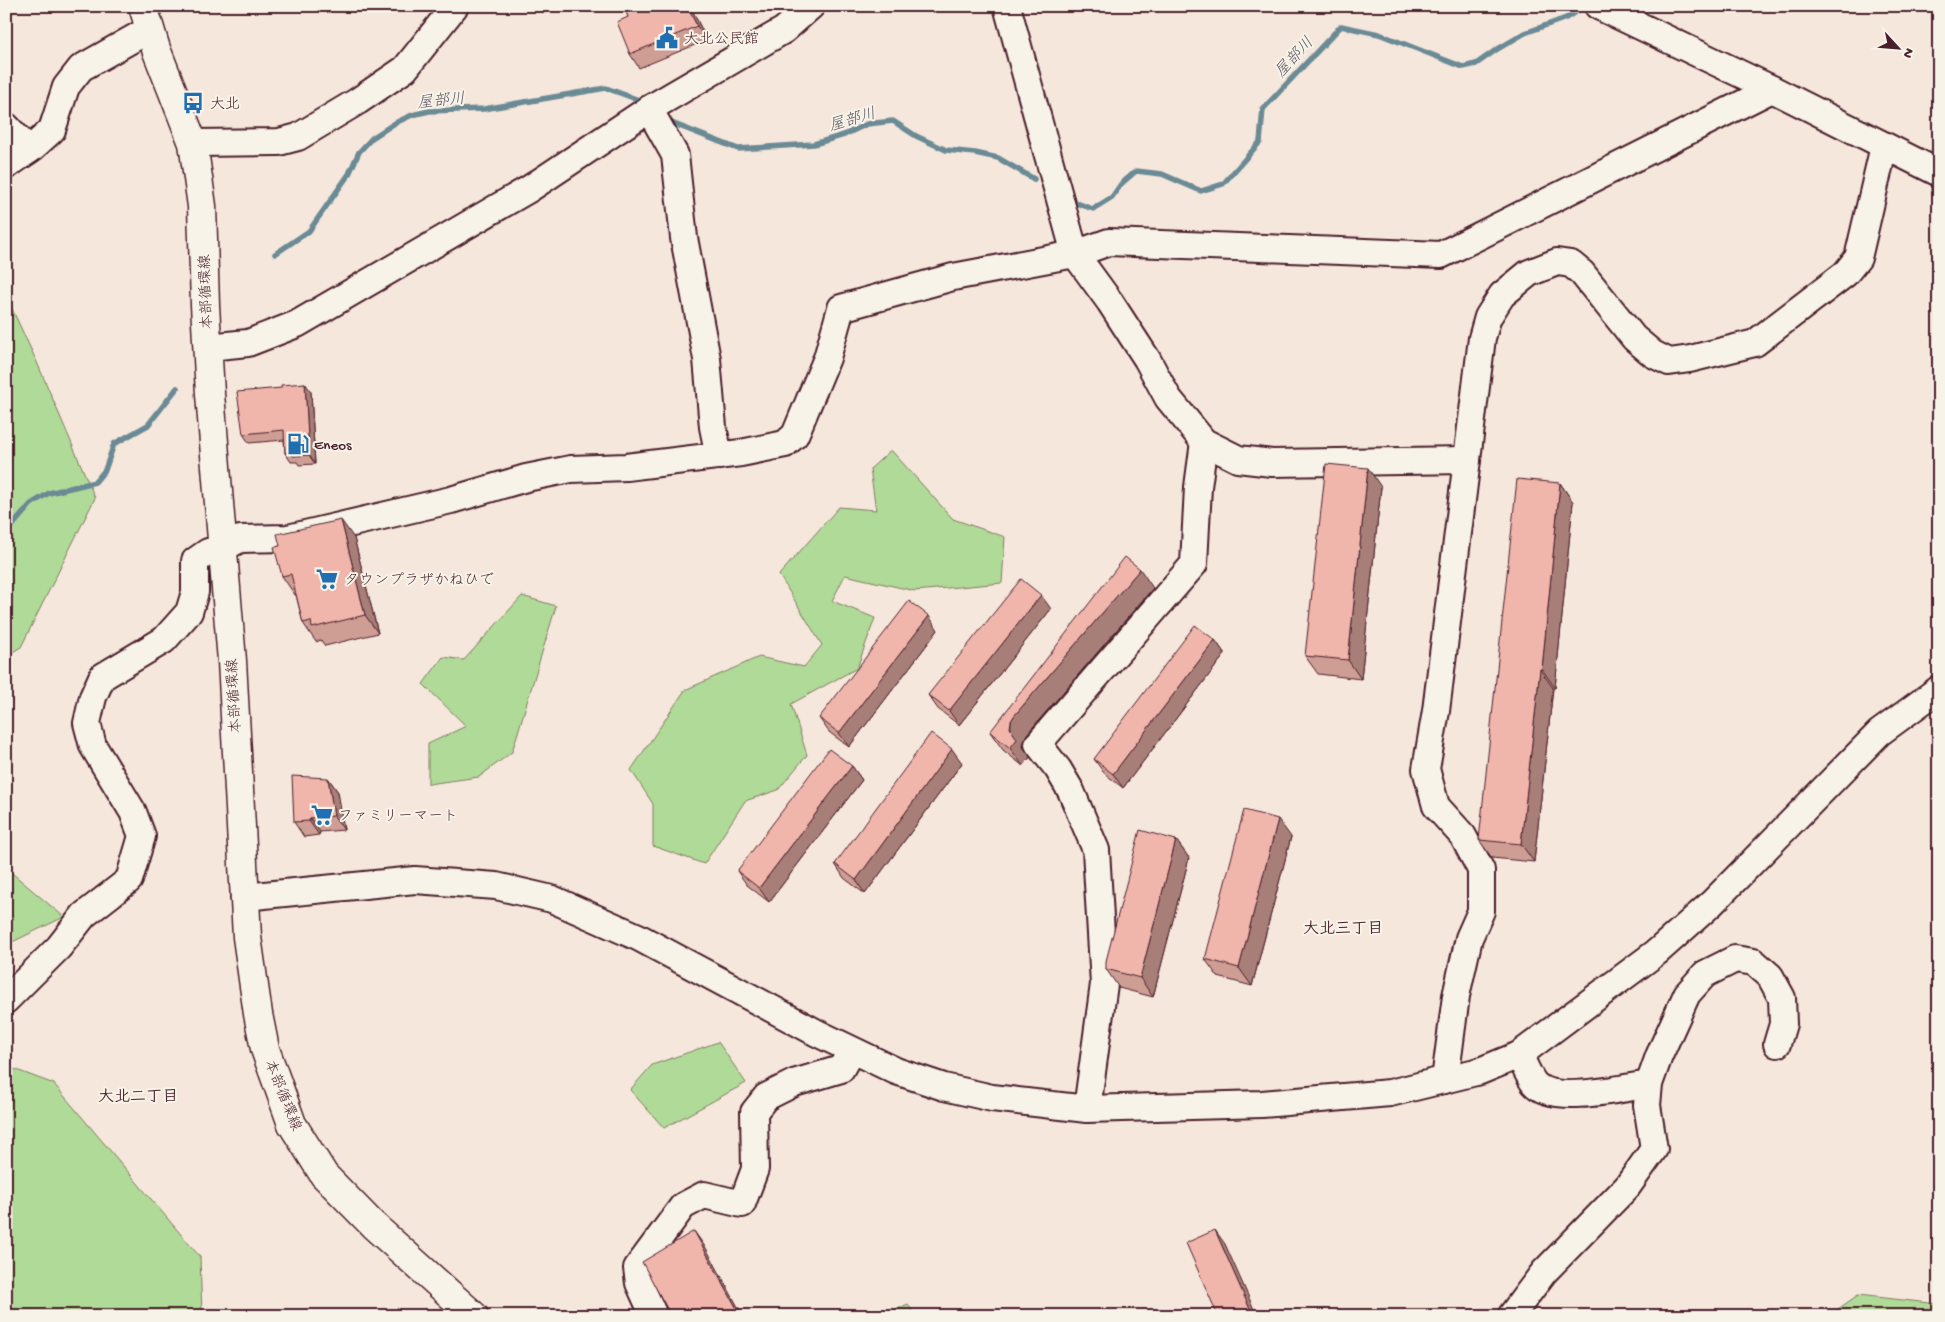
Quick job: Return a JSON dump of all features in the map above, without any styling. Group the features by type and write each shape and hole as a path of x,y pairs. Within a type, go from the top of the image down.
{"main road":[{"name":"本部循環線","path":"146,18 156,50 193,143 202,206 208,347 232,661 244,897 249,956 258,1014 266,1049 292,1124 324,1175 373,1225 474,1316"}],"street":[{"path":"193,143 279,142 298,137 358,101 405,69 455,6"},
{"path":"208,347 248,343 296,324 529,189 649,109 784,30 811,6"},
{"path":"1007,6 1075,254 1115,310 1147,360 1168,398 1204,442 1238,459 1272,463 1467,460"},
{"path":"1601,8 1772,89 1939,173"},
{"path":"6,166 29,150 52,130 66,87 81,68 146,18"},
{"path":"6,1000 59,947 84,915 129,880 142,836 132,812 92,746 87,723 93,697 102,677 164,640 189,612 195,592 195,561 208,552 223,548 240,538 288,538 451,500 526,478 571,469 626,467 741,453 785,444 795,435 827,358 841,308 953,278 1075,254 1109,242 1441,256 1772,89"},
{"path":"649,109 675,155 684,238 707,359 718,456"},
{"path":"6,126 29,150"},
{"path":"1445,1080 1456,996 1469,938 1481,911 1481,870 1462,836 1436,806 1426,769 1436,711 1482,338 1488,317 1502,295 1529,273 1557,262 1571,264 1582,273 1634,338 1653,354 1669,362 1690,359 1755,343 1845,274 1858,258 1884,146"},
{"path":"1087,1109 1104,984 1096,850 1071,791 1058,769 1038,744 1194,564 1198,487 1204,442"},
{"path":"244,897 415,880 496,886 552,899 638,936 851,1051 896,1071 944,1087 992,1098 1087,1109 1262,1104 1390,1093 1480,1071 1519,1056 1664,946 1712,903 1879,733 1939,689"},
{"path":"1511,1316 1544,1272 1627,1187 1654,1149 1647,1105 1649,1084 1659,1056 1687,994 1705,974 1735,959 1754,962 1770,976 1782,998 1783,1024 1777,1044"},
{"path":"654,1316 639,1283 637,1268 683,1206 704,1195 742,1204 755,1168 754,1112 766,1096 794,1083 841,1069 851,1051"},
{"path":"1519,1056 1535,1085 1550,1092 1580,1095 1649,1084"}],"green space":[{"path":"6,296 36,360 95,498 21,647 6,656"},
{"path":"891,450 953,519 1005,537 1002,583 915,591 845,575 832,601 875,618 857,668 791,704 807,755 778,790 745,801 704,864 653,846 653,804 631,770 685,690 759,657 804,667 822,645 779,575 839,507 876,510 870,469"},
{"path":"522,596 556,606 512,752 479,777 428,784 428,744 466,726 423,684 443,657 464,660"},
{"path":"6,868 64,917 6,945"},
{"path":"718,1042 746,1083 664,1128 630,1090 652,1065"},
{"path":"6,1066 54,1084 200,1257 202,1316 23,1316 6,1309"},
{"path":"1858,1295 1939,1304 1939,1316 1828,1316"},
{"path":"908,1304 915,1316 880,1316"}],"building":[{"name":"大北公民館","path":"624,6 687,6 697,26 630,54 617,22 628,17"},
{"path":"305,383 309,455 293,456 292,452 285,453 284,430 243,434 237,392 281,388 281,385"},
{"path":"1326,464 1368,468 1348,660 1305,656"},
{"path":"1517,479 1560,483 1542,669 1540,669 1521,844 1479,840"},
{"name":"タウンプラザかねひで","path":"341,520 365,615 312,628 311,621 303,623 291,574 282,576 274,547 280,546 277,534"},
{"path":"1125,557 1140,569 1014,716 1010,728 1017,739 1010,748 990,732"},
{"path":"1021,579 1041,595 949,711 928,695"},
{"path":"909,601 929,616 839,733 819,718"},
{"path":"1195,625 1215,640 1113,774 1094,759"},
{"path":"931,733 952,749 856,880 835,864"},
{"path":"829,749 852,766 759,888 737,871"},
{"path":"292,776 328,778 334,816 310,818 309,821 294,822"},
{"path":"1244,810 1278,819 1239,968 1205,959"},
{"path":"1140,830 1176,840 1140,978 1106,969 1106,961"},
{"path":"1215,1230 1253,1316 1218,1316 1186,1243"},
{"path":"694,1231 741,1316 671,1316 642,1262"}],"waterway":[{"name":"屋部川","path":"1071,201 1093,209 1112,197 1121,184 1136,171 1162,174 1201,191 1223,184 1260,142 1263,109 1341,26 1379,34 1463,67 1476,64 1525,33 1566,18 1585,6"},
{"name":"屋部川","path":"275,254 309,231 349,174 359,152 372,138 395,123 412,115 429,111 484,109 606,88 639,100"},
{"name":"屋部川","path":"669,122 738,149 814,144 844,135 867,124 893,121 916,136 946,150 998,158 1034,179"},
{"path":"6,533 31,504 49,493 95,482 105,470 114,444 148,425 177,388"}],"place":[{"name":"大北公民館","path":"667,38"},
{"name":"大北","path":"193,103"},
{"name":"Eneos","path":"298,444"},
{"name":"タウンプラザかねひで","path":"327,579"},
{"name":"ファミリーマート","path":"322,815"}],"district":[{"name":"大北三丁目","path":"1343,927"},
{"name":"大北二丁目","path":"138,1095"}]}
